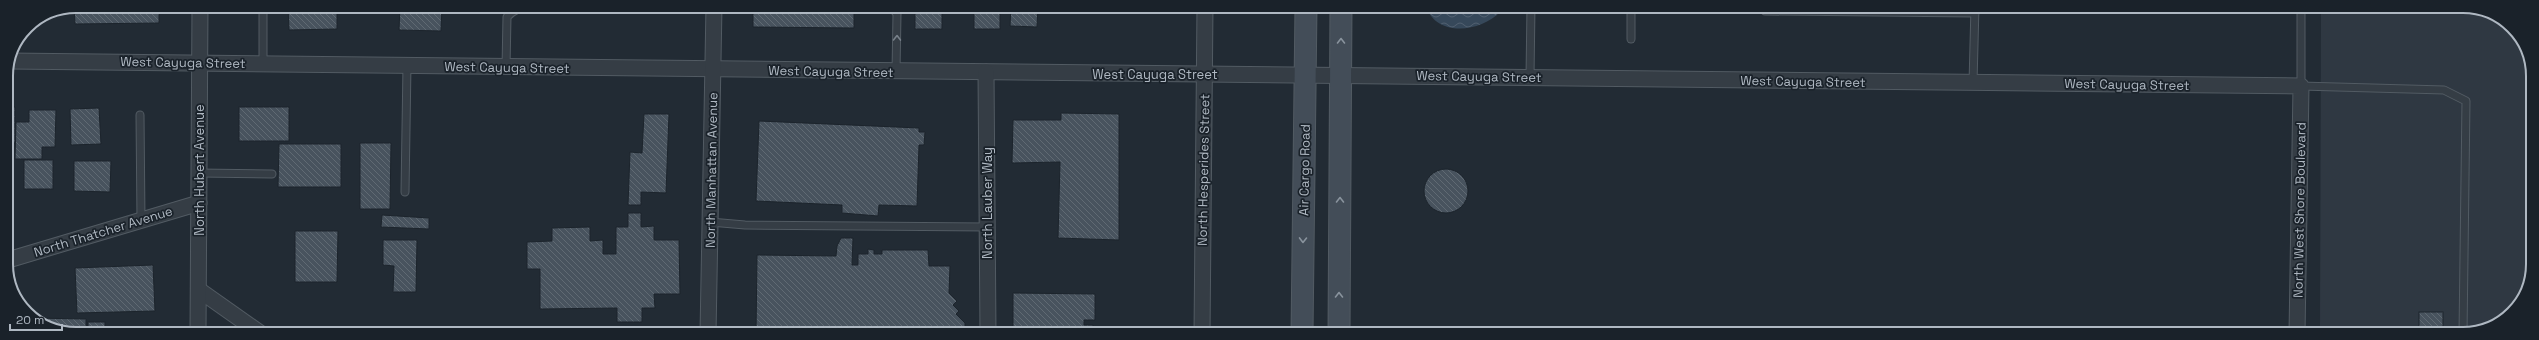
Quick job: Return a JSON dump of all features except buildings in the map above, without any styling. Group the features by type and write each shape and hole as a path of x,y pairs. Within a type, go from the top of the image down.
{"street":[{"name":"North Hubert Avenue","path":"198,327 200,13"},
{"name":"North Manhattan Avenue","path":"708,327 714,13"},
{"name":"North Hesperides Street","path":"1202,327 1205,13"},
{"name":"Air Cargo Road","path":"1302,327 1306,13"},
{"path":"1339,327 1341,13"},
{"name":"West Cayuga Street","path":"15,61 200,62 896,72 1341,75 2301,86"},
{"name":"North Lauber Way","path":"986,72 988,327"},
{"name":"North West Shore Boulevard","path":"2297,327 2301,86"},
{"name":"North Thatcher Avenue","path":"13,258 198,203"},
{"path":"198,290 250,327"}],"lane":[{"path":"263,13 263,63"},
{"path":"506,67 507,17 511,13"},
{"path":"896,13 896,72"},
{"path":"1530,77 1531,13"},
{"path":"1631,13 1631,39"},
{"path":"1972,83 1975,13"},
{"path":"2301,13 2301,86 2444,90 2466,101 2463,327"},
{"path":"405,192 407,65"},
{"path":"140,115 141,220"},
{"path":"198,173 272,174"},
{"path":"710,222 753,225 988,227"}],"shaded area":[{"path":"2321,13 2463,13 2479,15 2491,19 2508,31 2520,48 2525,64 2526,264 2523,284 2520,292 2505,311 2495,319 2475,326 2320,327"}],"water":[{"path":"1430,13 1499,13 1492,19 1482,24 1460,28 1449,27 1439,23"}]}
